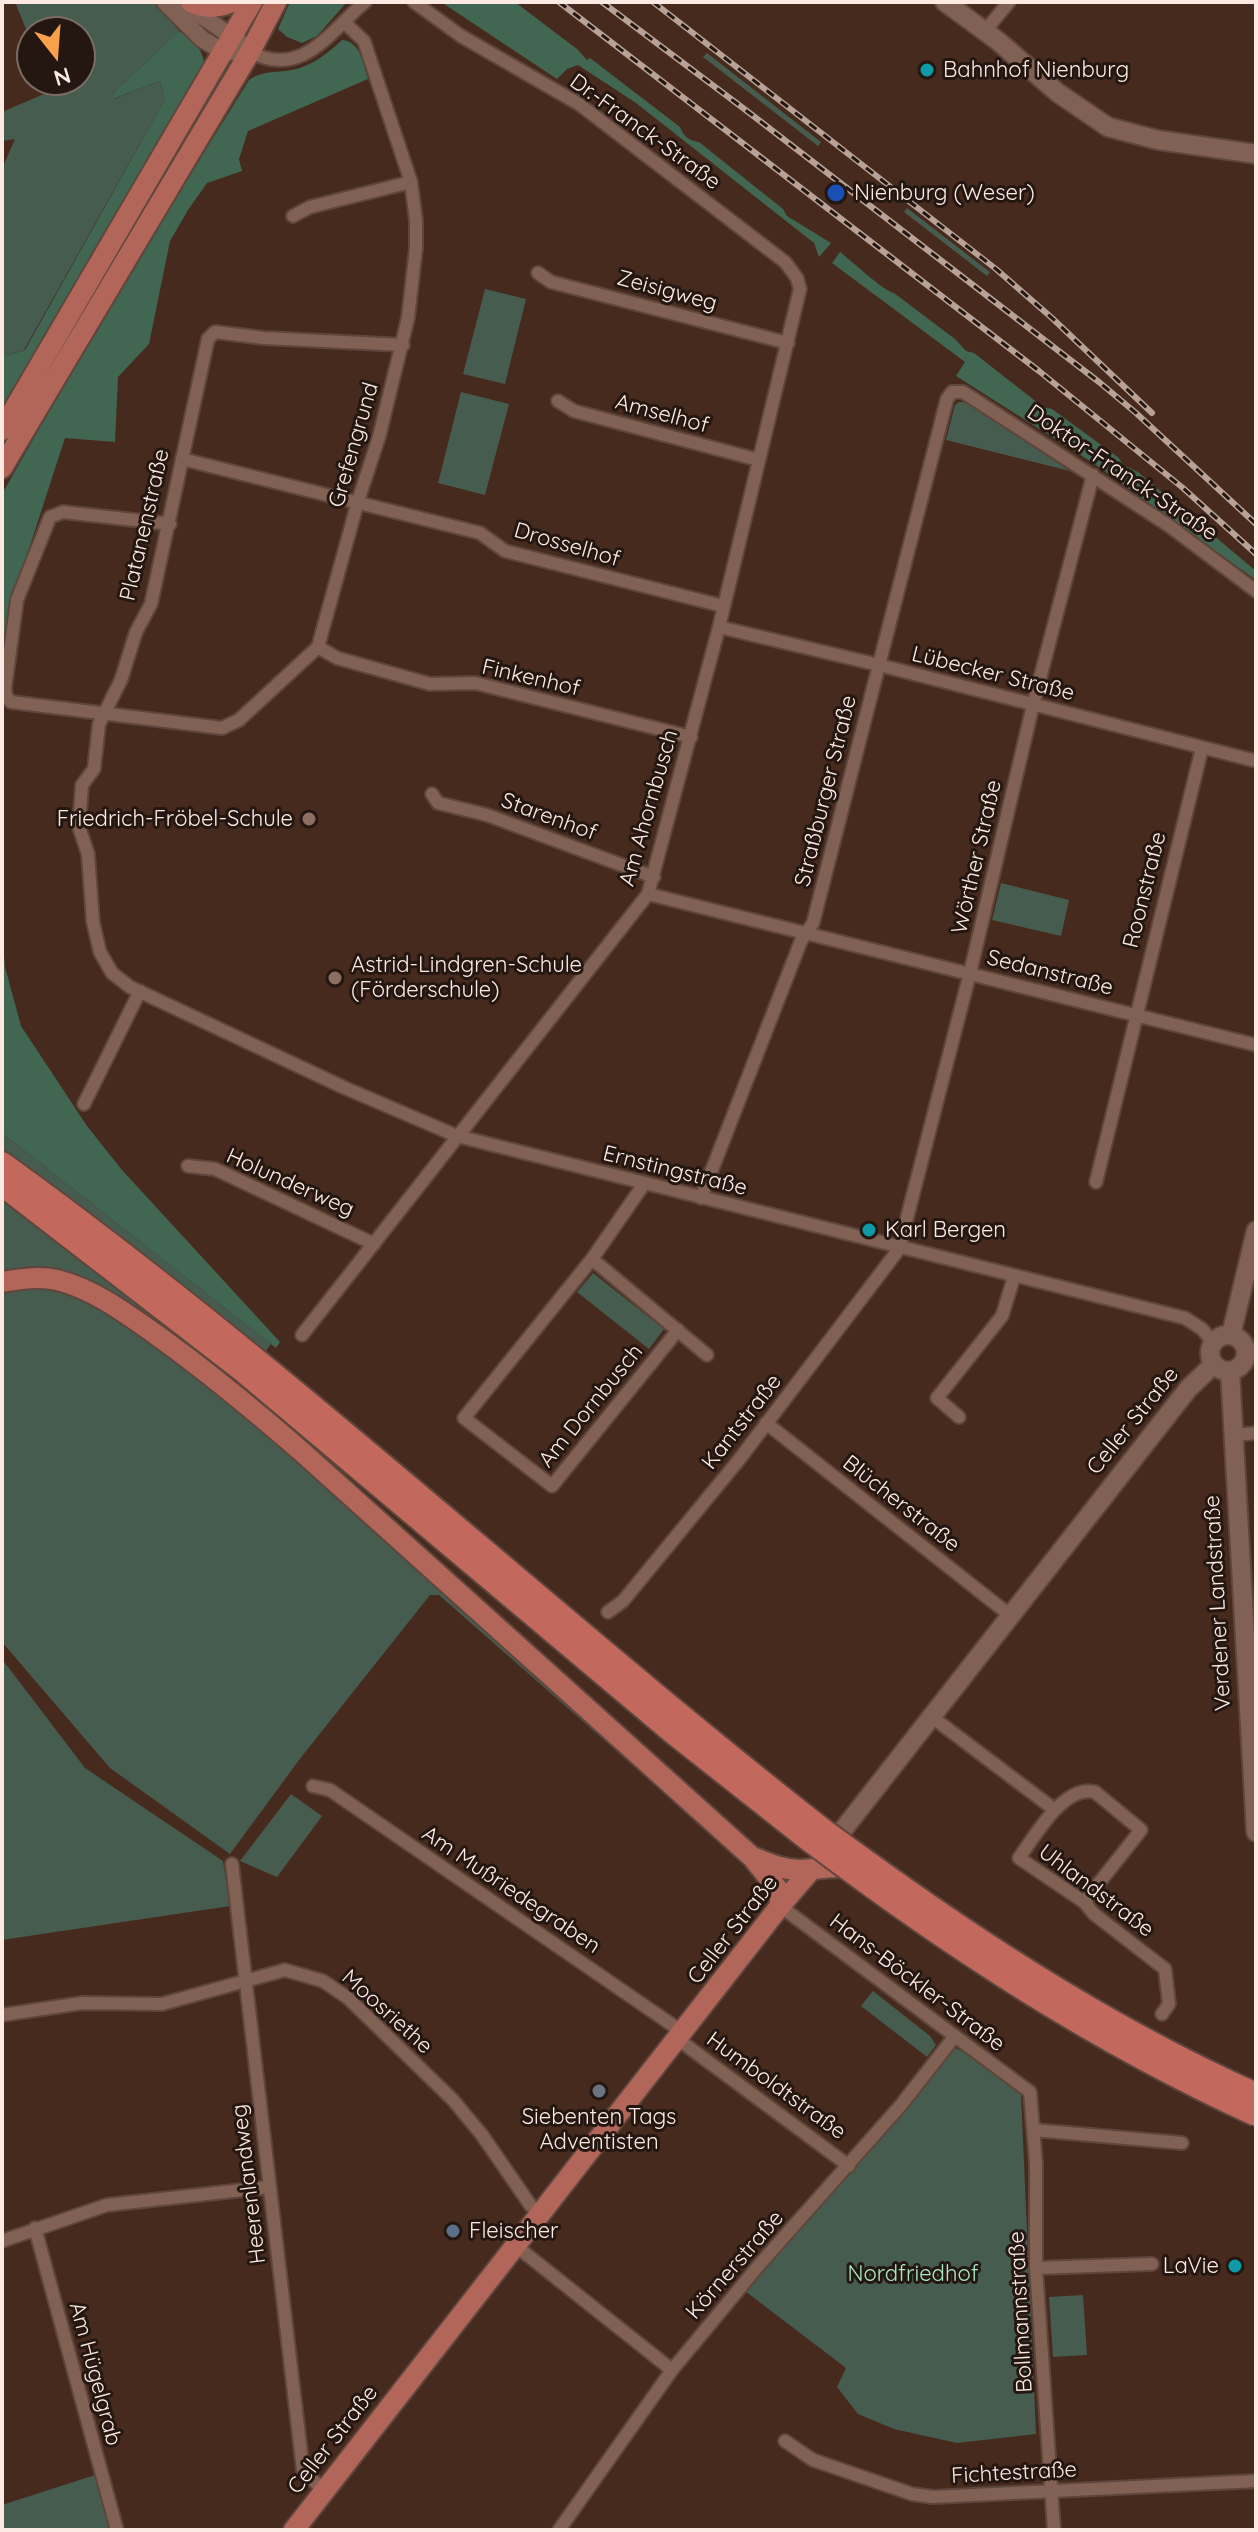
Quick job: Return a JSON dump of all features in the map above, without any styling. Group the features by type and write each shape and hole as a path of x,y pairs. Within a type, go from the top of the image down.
{"highway":[{"path":"2,1163 233,1338 682,1716 816,1835 928,1928 1026,1993 1157,2068 1256,2115"},
{"path":"2,1185 243,1371 672,1732 816,1835 1034,1976 1102,2017 1256,2094"},
{"path":"2,1201 52,1223"}],"main road":[{"path":"191,2 212,7 232,2"},
{"path":"2,430 252,2"},
{"path":"2,468 250,52 276,2"},
{"path":"945,2 985,31 1058,93 1108,127 1158,140 1256,154"},
{"path":"1222,1339 1245,1344 1247,1355 1239,1368 1222,1367 1210,1353 1222,1339 1256,1231"},
{"path":"2,1282 30,1278 55,1280 88,1291 131,1316 182,1353 301,1451 752,1857 780,1892 780,1906"},
{"name":"Verdener Landstraße","path":"1222,1367 1233,1435 1256,1832"},
{"name":"Celler Straße","path":"294,2530 1188,1389 1222,1367"},
{"path":"752,1857 781,1868 811,1870 845,1867 874,1880 1091,2022 1256,2105"}],"street":[{"path":"165,2 202,39 271,58 297,56 324,43 365,2"},
{"path":"181,2 229,44"},
{"name":"Dr.-Franck-Straße","path":"414,2 461,36 579,104 785,262 800,284"},
{"path":"985,31 1009,2"},
{"name":"Grefengrund","path":"318,647 403,345 416,248 411,182 364,41 344,22"},
{"path":"293,216 310,207 411,182"},
{"name":"Zeisigweg","path":"538,273 551,282 788,343"},
{"name":"Am Ahornbusch","path":"302,1335 648,894 719,627 800,284"},
{"name":"Platanenstraße","path":"102,714 121,680 136,632 151,604 208,339 215,332 264,338 403,345"},
{"name":"Straßburger Straße","path":"701,1198 801,941 813,923 947,399 952,392 963,392"},
{"name":"Doktor-Franck-Straße","path":"963,392 1168,525 1256,591"},
{"name":"Amselhof","path":"558,401 574,411 759,460"},
{"name":"Drosselhof","path":"182,459 480,533 505,551 723,606"},
{"name":"Wörther Straße","path":"899,1249 1093,475"},
{"path":"170,524 63,512 45,524 17,600 7,660 6,696 11,702 222,728 239,720 318,647"},
{"name":"Lübecker Straße","path":"719,627 1256,761"},
{"name":"Finkenhof","path":"318,647 337,658 430,684 475,683 691,737"},
{"name":"Ernstingstraße","path":"102,714 94,769 82,785 79,827 88,854 93,922 100,952 112,973 140,991 345,1088 457,1136 899,1249 1185,1318 1222,1339"},
{"name":"Roonstraße","path":"1096,1182 1202,748"},
{"name":"Starenhof","path":"432,794 438,803 487,815 654,877"},
{"name":"Sedanstraße","path":"648,894 1256,1045"},
{"path":"84,1104 140,991"},
{"name":"Holunderweg","path":"188,1166 215,1169 374,1244"},
{"name":"Am Dornbusch","path":"644,1184 592,1259 464,1418 552,1486 678,1330"},
{"name":"Kantstraße","path":"608,1612 623,1601 766,1423 899,1249"},
{"path":"592,1259 707,1355"},
{"path":"959,1417 937,1398 1002,1316 1014,1277"},
{"name":"Blücherstraße","path":"766,1423 1011,1616"},
{"path":"1233,1435 1256,1433"},
{"name":"Uhlandstraße","path":"932,1717 1055,1810 1019,1858 1084,1902 1094,1914 1165,1969 1169,2004 1162,2014"},
{"name":"Am Mußriedegraben","path":"313,1786 330,1790 681,2036"},
{"path":"1055,1810 1062,1801 1088,1790 1095,1792 1141,1830 1084,1902"},
{"name":"Heerenlandweg","path":"232,1864 303,2470 324,2491"},
{"name":"Hans-Böckler-Straße","path":"780,1906 1030,2092"},
{"name":"Moosriethe","path":"2,2015 82,2003 162,2004 285,1970 323,1981 348,1998 453,2100 482,2135 531,2206 542,2214"},
{"name":"Humboldtstraße","path":"681,2036 849,2166"},
{"name":"Körnerstraße","path":"559,2530 672,2370 760,2264 849,2166 955,2036"},
{"name":"Bollmannstraße","path":"1030,2092 1034,2130 1036,2268 1054,2530"},
{"path":"1034,2130 1182,2143"},
{"path":"2,2241 107,2205 270,2187"},
{"name":"Am Hügelgrab","path":"35,2228 117,2530"},
{"path":"516,2246 672,2370"},
{"path":"1036,2268 1152,2264"},
{"name":"Fichtestraße","path":"785,2441 813,2460 912,2494 933,2497 1256,2481"}],"green space":[{"path":"15,2 155,2 179,31 112,94 114,99 160,81 165,99 24,350 2,357 2,169 15,139 2,141 2,112 39,96 96,96 96,16 21,16"},
{"path":"290,2 347,2 317,36 302,43 278,29"},
{"path":"441,2 515,2 587,60 590,58 680,127 687,138 699,142 783,209 787,216 831,243 819,257 814,243 636,103 578,65 567,69 557,79"},
{"path":"179,31 200,51 204,68 2,411 2,357 25,350 165,99 160,81 113,99 112,94"},
{"path":"342,40 357,49 368,79 248,131 239,159 242,171 207,183 170,241 149,344 118,377 115,442 65,438 9,610 2,659 2,494 122,284 249,80 265,73 306,66"},
{"path":"707,53 821,142 818,146 703,57"},
{"path":"907,208 990,272 987,276 904,212"},
{"path":"840,252 955,339 966,351 974,353 1043,407 1052,409 1119,458 1123,465 1138,472 1256,571 1256,580 1093,463 956,376 965,362 832,263"},
{"path":"485,289 526,299 505,384 463,374"},
{"path":"461,392 509,404 485,495 438,483"},
{"path":"965,402 1070,471 946,440 955,405"},
{"path":"1001,883 1069,900 1061,936 992,920"},
{"path":"2,933 5,967 21,1026 87,1126 122,1170 280,1342 276,1348 2,1133"},
{"path":"2,1133 271,1344 227,1403 325,1485 674,1793 670,1798 439,1595 430,1595 299,1760 230,1854 110,1768 2,1642"},
{"path":"593,1273 664,1329 649,1349 577,1292"},
{"path":"2,1659 85,1768 223,1861 230,1906 2,1940"},
{"path":"291,1794 322,1816 277,1877 240,1861"},
{"path":"873,1991 930,2036 936,2045 927,2057 861,2006"},
{"name":"Nordfriedhof","path":"955,2048 968,2054 1021,2095 1036,2434 957,2443 894,2429 858,2414 837,2387 846,2368 745,2291"},
{"path":"1083,2295 1087,2355 1053,2357 1049,2297"},
{"path":"95,2475 112,2530 2,2530 2,2505"}],"railway":[{"path":"559,2 1039,371 1183,488 1256,554"},
{"path":"602,2 1099,382 1256,524"},
{"path":"653,2 996,269 1152,413"}],"place":[{"name":"Bahnhof Nienburg","path":"927,70"},
{"name":"Nienburg (Weser)","path":"836,193"},
{"name":"Friedrich-Fröbel-Schule","path":"309,819"},
{"name":"Astrid-Lindgren-Schule (Förderschule)","path":"335,978"},
{"name":"Karl Bergen","path":"869,1230"},
{"name":"Siebenten Tags Adventisten","path":"599,2091"},
{"name":"Fleischer","path":"453,2231"},
{"name":"LaVie","path":"1235,2266"}]}
